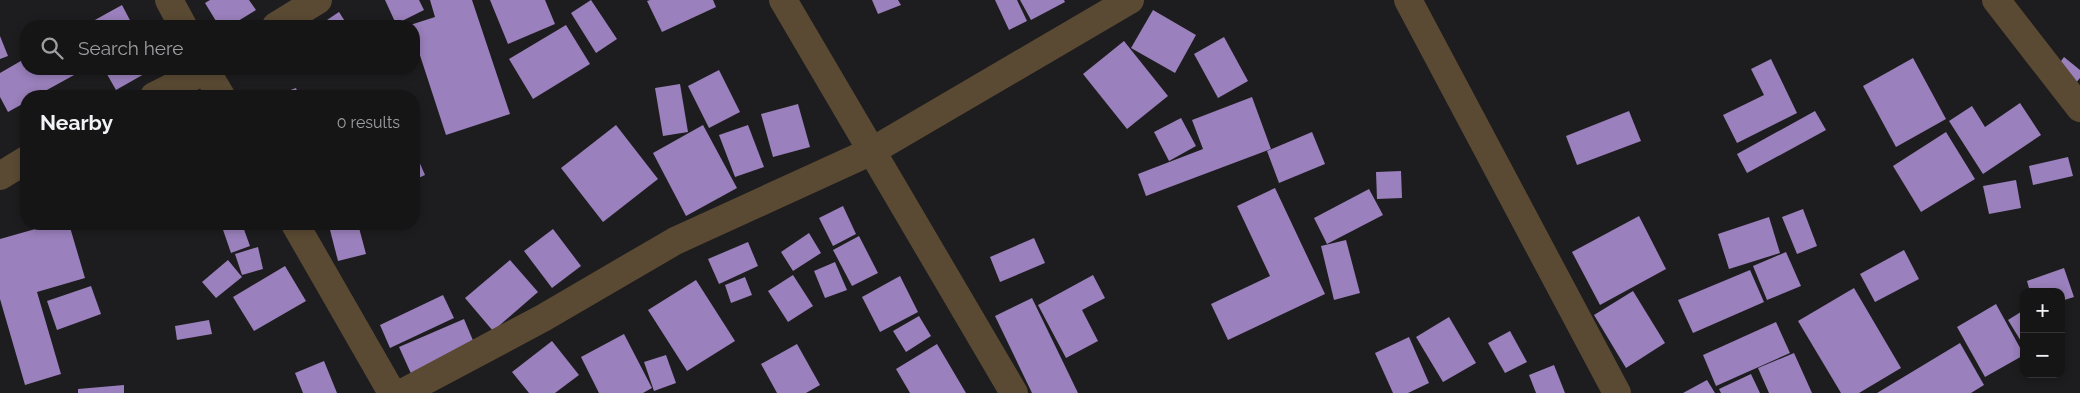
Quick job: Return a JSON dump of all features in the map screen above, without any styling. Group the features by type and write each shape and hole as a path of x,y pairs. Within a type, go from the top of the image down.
{"street":[{"path":"169,0 180,20"},
{"path":"286,20 318,0"},
{"path":"784,0 1014,393"},
{"path":"402,393 543,318 675,241 872,151 1130,0"},
{"path":"1408,0 1617,393"},
{"path":"1996,0 2080,108"},
{"path":"166,90 194,75"},
{"path":"209,75 218,90"},
{"path":"0,176 20,164"},
{"path":"298,230 392,393"}],"building":[{"path":"210,0 249,0 256,10 240,20 215,20 205,3"},
{"path":"385,0 419,0 424,10 404,20 394,20"},
{"path":"430,0 472,0 510,114 446,135 420,55 420,22 435,17"},
{"path":"490,0 545,0 555,24 508,44"},
{"path":"591,0 617,39 596,53 571,13"},
{"path":"713,0 716,7 662,32 647,1"},
{"path":"872,0 898,0 901,5 878,14"},
{"path":"995,0 1017,0 1027,21 1009,30"},
{"path":"1020,0 1064,0 1065,2 1031,20"},
{"path":"122,5 130,20 95,20"},
{"path":"1153,10 1196,35 1175,73 1131,48"},
{"path":"339,12 344,20 327,20"},
{"path":"566,25 590,64 533,99 509,59"},
{"path":"0,36 8,56 0,59"},
{"path":"1224,37 1248,81 1218,98 1194,54"},
{"path":"1124,41 1168,96 1127,129 1083,74"},
{"path":"2064,57 2080,70 2080,78 2069,91 2050,76"},
{"path":"1913,58 1946,119 1896,147 1863,86"},
{"path":"1771,59 1797,113 1737,143 1723,115 1764,95 1751,69"},
{"path":"20,61 20,75 74,75 47,90 20,90 20,105 8,112 0,97 0,73"},
{"path":"719,70 740,112 709,128 688,86"},
{"path":"107,75 142,75 116,90"},
{"path":"680,84 688,132 663,136 655,88"},
{"path":"1252,97 1271,149 1146,196 1138,174 1203,149 1192,120"},
{"path":"2020,103 2041,135 1983,174 1949,121 1972,106 1985,127"},
{"path":"798,104 810,147 773,157 761,114"},
{"path":"1629,111 1641,141 1577,165 1566,136"},
{"path":"1815,111 1826,130 1747,173 1737,154"},
{"path":"1181,118 1196,146 1169,161 1154,132"},
{"path":"616,125 658,179 603,222 561,168"},
{"path":"703,125 737,188 686,216 653,153"},
{"path":"748,125 764,167 735,177 719,135"},
{"path":"1312,132 1325,164 1279,183 1267,151"},
{"path":"1946,132 1975,179 1921,212 1893,166"},
{"path":"2068,157 2073,176 2033,185 2029,166"},
{"path":"420,164 425,175 420,177"},
{"path":"1401,171 1402,198 1377,199 1376,172"},
{"path":"2016,180 2021,208 1989,214 1983,186"},
{"path":"1275,188 1325,294 1228,340 1211,304 1270,276 1237,206"},
{"path":"1369,189 1383,215 1327,244 1314,218"},
{"path":"843,206 856,234 833,246 819,218"},
{"path":"1803,209 1817,246 1797,254 1782,217"},
{"path":"1639,216 1666,269 1600,305 1572,252"},
{"path":"1769,217 1780,253 1729,269 1718,234"},
{"path":"553,229 581,266 552,288 524,251"},
{"path":"32,230 71,230 85,278 37,292 61,374 25,385 0,299 0,239"},
{"path":"223,230 244,230 250,246 231,253"},
{"path":"330,230 360,230 366,254 338,261"},
{"path":"809,233 821,253 793,271 781,252"},
{"path":"859,236 878,273 852,286 833,250"},
{"path":"1034,238 1045,263 1000,282 990,257"},
{"path":"1346,240 1360,293 1334,300 1321,246"},
{"path":"748,242 758,266 719,284 708,259"},
{"path":"258,247 263,269 242,275 235,254"},
{"path":"1904,250 1919,279 1875,302 1860,274"},
{"path":"1786,252 1801,286 1767,300 1753,266"},
{"path":"228,260 242,277 216,298 202,282"},
{"path":"510,260 538,292 493,331 465,298"},
{"path":"835,262 847,290 825,298 814,271"},
{"path":"285,266 306,301 254,331 233,297"},
{"path":"2064,268 2074,297 2065,300 2065,288 2029,288 2027,281"},
{"path":"1750,270 1764,302 1693,333 1678,300"},
{"path":"793,275 813,306 788,322 768,291"},
{"path":"1093,275 1105,298 1082,310 1098,341 1066,358 1038,305"},
{"path":"900,276 918,312 880,332 862,297"},
{"path":"745,277 752,295 731,303 725,285"},
{"path":"696,280 735,341 687,371 648,310"},
{"path":"91,286 101,314 57,330 47,301"},
{"path":"1854,288 1901,368 1859,393 1841,393 1798,321"},
{"path":"1633,291 1665,343 1626,368 1594,315"},
{"path":"443,295 454,318 390,348 380,325"},
{"path":"1032,298 1078,393 1032,393 995,316"},
{"path":"1996,304 2020,348 2020,357 1985,377 1957,327"},
{"path":"2020,312 2020,340 2008,320"},
{"path":"919,316 931,336 906,352 893,331"},
{"path":"1449,317 1476,363 1443,382 1416,337"},
{"path":"464,319 477,350 413,378 399,347"},
{"path":"209,320 212,334 177,340 175,326"},
{"path":"1776,322 1790,353 1716,386 1703,355"},
{"path":"1510,331 1527,362 1505,373 1488,343"},
{"path":"624,334 652,388 643,393 599,393 581,357"},
{"path":"1409,337 1429,383 1408,393 1393,393 1375,353"},
{"path":"552,341 579,375 555,393 529,393 512,372"},
{"path":"1960,343 1984,385 1971,393 1877,393"},
{"path":"797,344 820,385 806,393 777,393 761,364"},
{"path":"937,344 966,393 910,393 896,369"},
{"path":"1794,353 1812,393 1769,393 1758,368"},
{"path":"666,355 676,383 654,391 644,362"},
{"path":"324,361 337,393 303,393 295,373"},
{"path":"1554,365 1565,393 1536,393 1529,375"},
{"path":"1751,374 1760,393 1721,393 1719,389"},
{"path":"1707,380 1715,393 1683,393"},
{"path":"124,385 124,393 78,393 78,389"}]}
